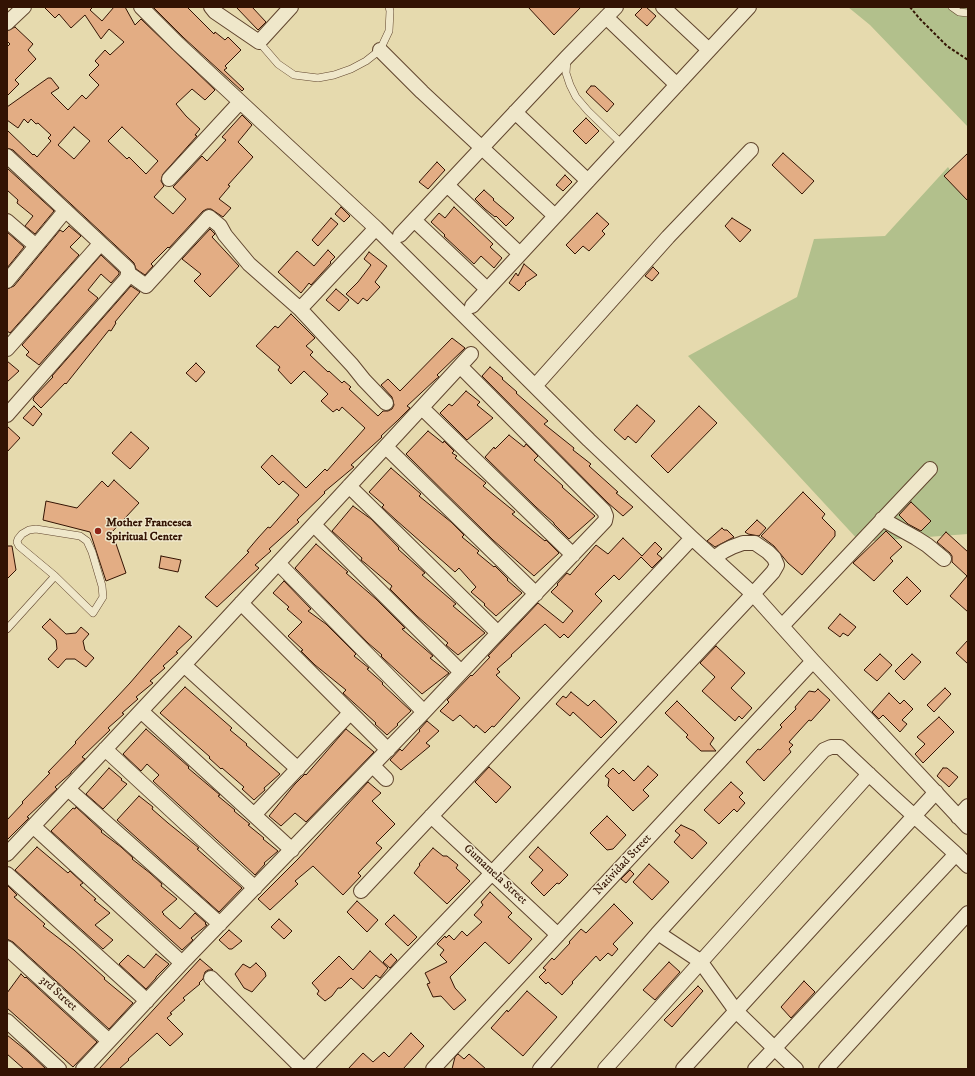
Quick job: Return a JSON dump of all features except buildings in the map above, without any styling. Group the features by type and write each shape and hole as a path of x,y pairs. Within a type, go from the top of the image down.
{"street":[{"path":"7,23 24,7"},
{"path":"141,7 178,44 376,228 535,386 692,538 753,594 968,827"},
{"path":"211,7 215,12 259,42 291,7"},
{"path":"400,235 616,7"},
{"path":"663,7 710,50"},
{"path":"472,306 710,50 742,9"},
{"path":"606,17 677,85"},
{"path":"380,50 422,92 555,216"},
{"path":"169,179 240,102"},
{"path":"515,112 588,181"},
{"path":"535,386 668,237 751,150"},
{"path":"7,156 128,269 126,278 7,414"},
{"path":"447,185 520,254"},
{"path":"7,281 65,211"},
{"path":"128,273 146,286 209,217 220,226 225,235 249,264 300,309 352,364 364,380 386,403"},
{"path":"414,220 487,289"},
{"path":"7,221 36,246"},
{"path":"300,309 376,228"},
{"path":"7,349 100,244"},
{"path":"7,854 471,354"},
{"path":"83,1069 182,963 373,766 605,521 606,516 604,511 460,366"},
{"path":"422,408 573,555"},
{"path":"386,447 536,594"},
{"path":"782,626 930,469"},
{"path":"349,486 498,633"},
{"path":"882,519 922,541 944,559"},
{"path":"314,524 462,672"},
{"path":"361,891 692,538"},
{"path":"211,978 304,1069 492,873 753,594 773,572 777,565 774,558 768,552 755,543 742,544 724,551 714,558"},
{"path":"278,563 424,712"},
{"path":"241,603 388,750"},
{"name":"Natividad Street","path":"433,1069 814,661"},
{"path":"184,665 298,769"},
{"path":"141,711 292,850"},
{"path":"254,815 350,713"},
{"path":"540,1069 658,933 824,750 831,747 840,747 968,866"},
{"path":"105,749 255,888"},
{"path":"373,766 386,779"},
{"path":"605,1069 700,961 869,774"},
{"path":"68,789 220,924"},
{"path":"683,1069 936,792"},
{"path":"958,817 968,806"},
{"name":"Gumamela Street","path":"431,816 558,935"},
{"path":"32,826 182,963"},
{"path":"756,1069 956,854"},
{"path":"7,874 147,1000"},
{"path":"826,1069 968,913"},
{"path":"658,933 700,961 736,1011 796,1069"},
{"name":"3rd Street","path":"7,948 109,1041"},
{"path":"7,1021 59,1069"}],"lane":[{"path":"259,42 278,64 294,75 318,78 334,75 351,69 366,61 380,50 389,31 389,7"},
{"path":"952,7 959,12 968,13"},
{"path":"567,57 566,73 576,97 588,111 622,144"},
{"path":"36,529 80,536 87,541 94,558 102,586 103,597 93,613 55,576 19,546 17,542 22,534 29,530 36,529"},
{"path":"7,629 55,576"}],"path":[{"path":"910,7 947,46 968,60"}],"green space":[{"path":"848,7 968,7 968,127 870,25"},
{"path":"948,167 968,197 968,534 860,542 688,356 797,297 814,239 885,236"}],"place":[{"name":"Mother Francesca Spiritual Center","path":"98,531"}]}
